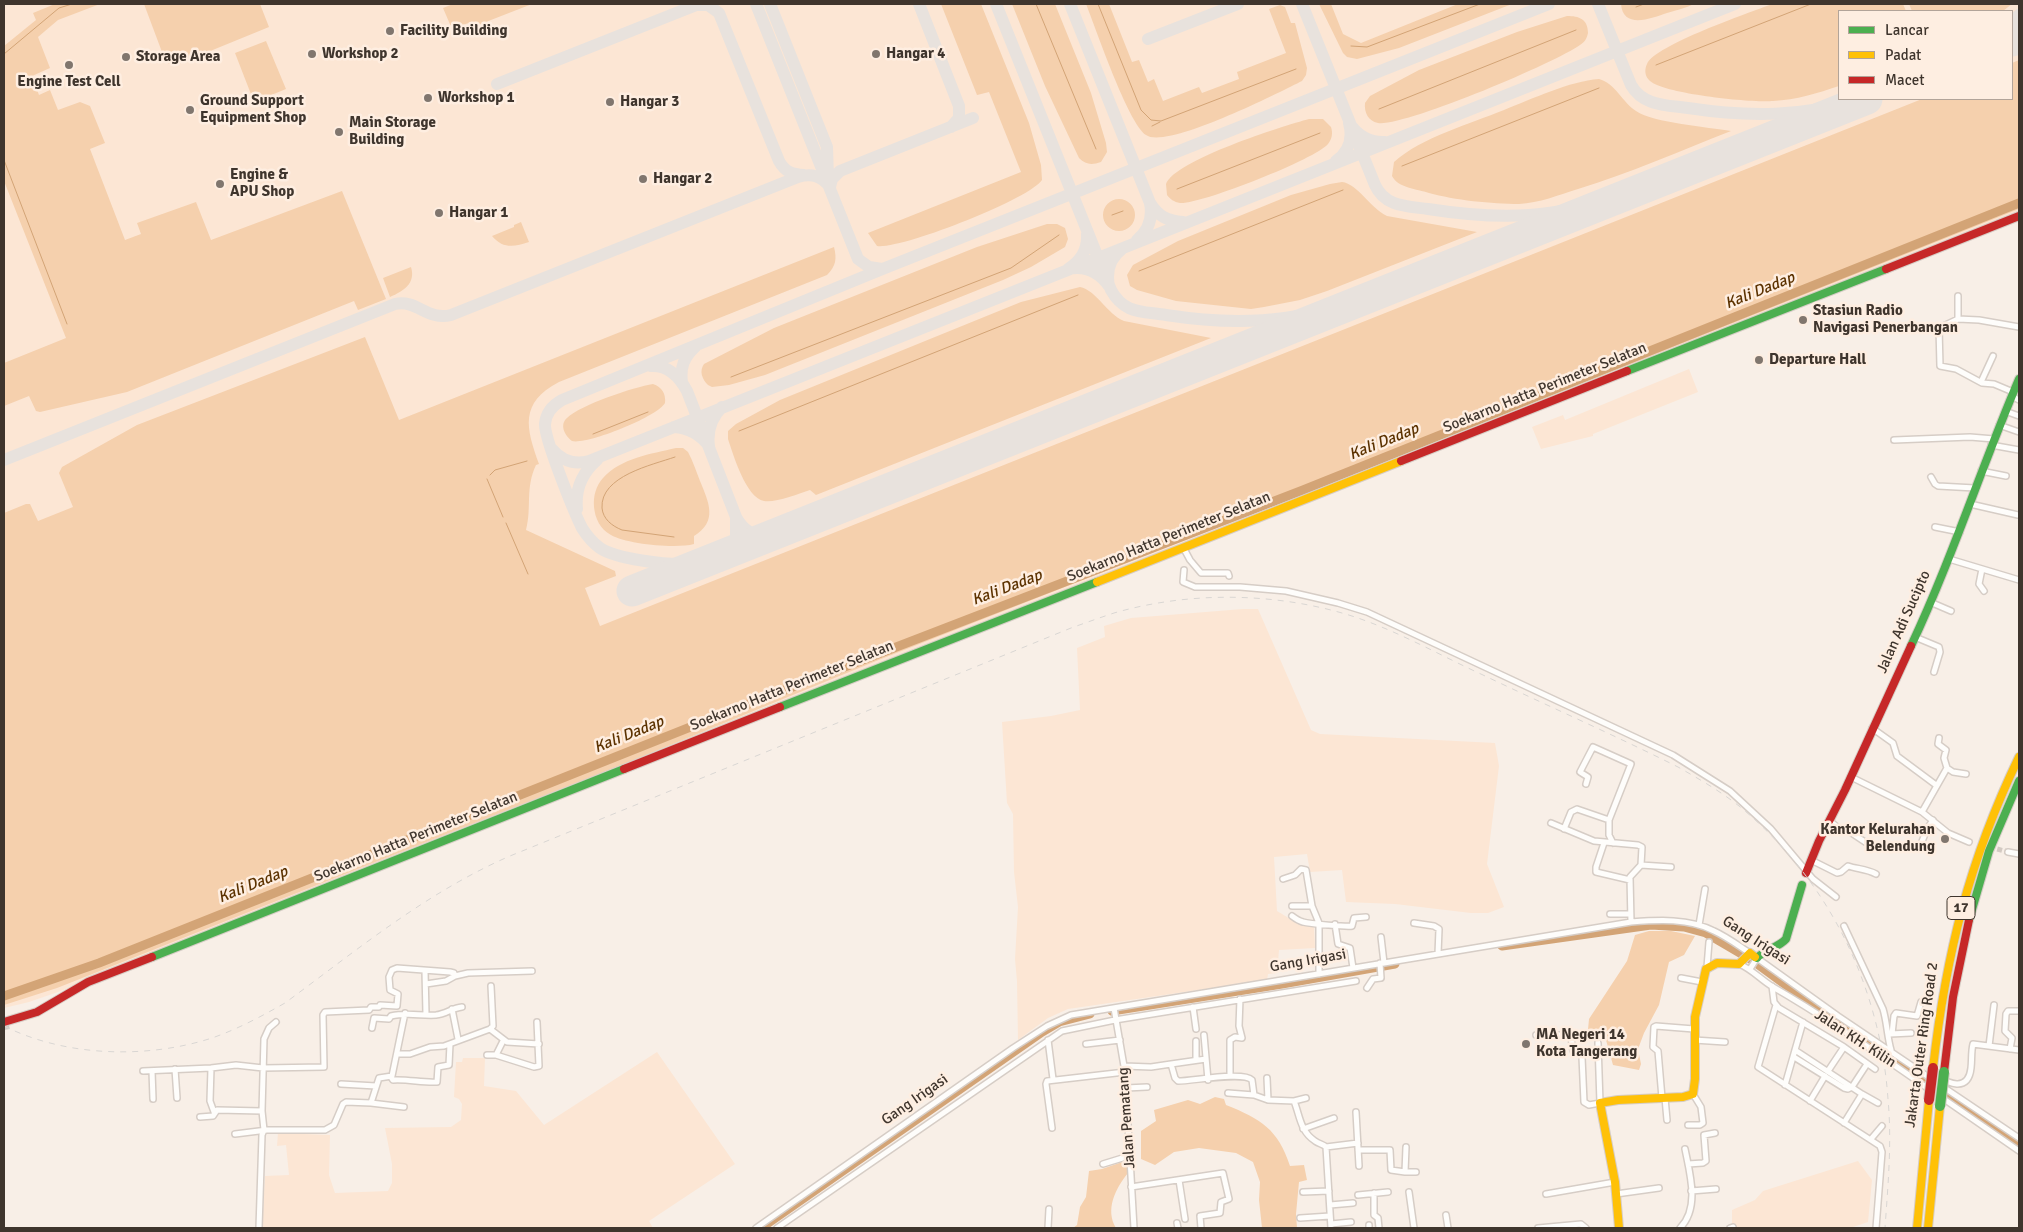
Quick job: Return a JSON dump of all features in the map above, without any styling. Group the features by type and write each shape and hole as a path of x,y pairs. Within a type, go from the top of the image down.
{"main road":[{"name":"Soekarno Hatta Perimeter Selatan","path":"6,1024 28,1020 54,1009 106,975 2019,216"},
{"name":"Jalan Adi Sucipto","path":"1806,872 1810,860 1852,777 1872,728 1949,559 1992,442 2005,411 2014,396 2019,379"},
{"name":"Jakarta Outer Ring Road 2","path":"1917,1228 1921,1170 1937,1023 1962,904 1985,832 2006,782 2019,757"},
{"name":"Jakarta Outer Ring Road 2","path":"1928,1228 1949,1024 1967,926 1995,836 2019,781"},
{"path":"1619,1228 1615,1182 1600,1103 1618,1100 1683,1097 1693,1094 1695,1079 1694,1029 1702,982 1707,967 1715,963 1750,960 1761,952 1782,944 1786,939 1802,885"}],"street":[{"path":"1958,296 1958,319"},
{"path":"1907,326 1939,328 1958,319 1979,320 2019,327"},
{"path":"1939,328 1939,365 1956,370 1981,382 1994,384 2014,396"},
{"path":"1981,382 1993,356"},
{"path":"2005,411 2019,416"},
{"path":"1999,425 2019,432"},
{"path":"1894,440 1970,437 2019,450"},
{"path":"1981,471 2006,476"},
{"path":"1931,477 1934,484 1938,486 1975,488"},
{"path":"1970,504 2018,515"},
{"path":"1935,527 1960,532"},
{"path":"1183,547 1190,560 1201,573 1228,573 1229,576"},
{"path":"1949,559 2019,580"},
{"path":"1982,569 1979,584 1984,592"},
{"path":"1184,570 1183,582 1193,587 1240,587 1286,592 1338,603 1366,612 1672,755 1730,792 1771,829 1806,872 1836,897"},
{"path":"1930,602 1951,611"},
{"path":"1915,637 1939,647 1940,652 1934,672"},
{"path":"1872,728 1893,743 1897,756 1936,785"},
{"path":"1939,738 1938,744 1946,750 1944,758 1947,768 1953,772 1966,774"},
{"path":"1586,784 1588,777 1580,772 1593,747 1631,764 1609,820 1609,835 1614,843"},
{"path":"1922,812 1947,768"},
{"path":"1852,777 1922,812 1948,833 1969,842"},
{"path":"1564,829 1572,812 1577,809 1609,820"},
{"path":"1922,844 1927,829 1933,820"},
{"path":"1830,821 1843,832 1847,830 1865,842"},
{"path":"1551,823 1594,841 1641,846 1641,865 1632,874 1630,880 1629,914 1631,922"},
{"path":"1604,843 1596,872 1630,880"},
{"path":"2008,852 2019,854"},
{"path":"1810,860 1837,873 1842,872 1848,866 1876,874"},
{"path":"1641,865 1671,867"},
{"path":"1283,879 1296,875 1301,869 1306,870 1312,906 1319,924 1319,974"},
{"path":"1699,925 1705,889"},
{"path":"1292,906 1312,906"},
{"path":"1610,914 1629,914"},
{"path":"1292,916 1306,923 1335,924 1350,927 1354,918 1366,917"},
{"name":"Gang Irigasi","path":"756,1228 1047,1026 1071,1015 1631,922 1659,920 1699,925 1713,930 1750,960 1891,1051"},
{"path":"1414,923 1434,926 1439,929 1438,954"},
{"path":"1335,924 1338,944 1350,948 1353,968"},
{"path":"1844,926 1883,1008 1891,1051"},
{"path":"1367,988 1373,980 1381,978 1382,937"},
{"path":"1707,967 1709,942"},
{"name":"Jalan KH. Kilin","path":"1750,960 1772,986 1883,1056 2019,1151"},
{"path":"142,1071 236,1065 263,1068 324,1067 324,1013 369,1010 371,1007 379,1007 380,1005 398,1006 398,993 390,990 389,977 392,970 397,968 421,968 425,971 452,972 455,976"},
{"path":"425,971 426,1014"},
{"path":"426,984 446,981 455,976 468,973 532,971"},
{"path":"1681,978 1702,982"},
{"path":"777,1228 1048,1040 1067,1029 1115,1019 1356,981"},
{"path":"397,1054 410,1054 430,1047 450,1044 458,1039 493,1026 491,986"},
{"path":"1772,986 1776,1005 1758,1067 1871,1139 1882,1148 1876,1228"},
{"path":"1230,1076 1230,1040 1235,1037 1242,1038 1239,1030 1240,1000"},
{"path":"1889,1034 1896,1013 1917,1016 1921,1002"},
{"path":"1776,1005 1844,1047 1875,1069"},
{"path":"1989,1046 1994,1005"},
{"path":"372,1028 374,1018 389,1019 392,1015 405,1013 435,1015 462,1007"},
{"path":"1193,1007 1196,1030"},
{"path":"452,1009 458,1039"},
{"name":"Jalan Pematang","path":"1114,1009 1126,1088 1134,1228"},
{"path":"2010,1049 2012,1038 2005,1030 2006,1014 2008,1011 2019,1012"},
{"path":"391,1077 405,1013"},
{"path":"259,1228 262,1135 264,1130 262,1111 264,1039 269,1028 276,1022"},
{"path":"488,1055 496,1055 537,1067 540,1064 537,1022"},
{"path":"1785,1085 1803,1022"},
{"path":"1667,1120 1658,1051 1653,1047 1654,1027 1694,1029"},
{"path":"490,1028 503,1041 539,1044"},
{"path":"1889,1034 1911,1033"},
{"path":"1204,1035 1208,1080"},
{"path":"1536,1035 1570,1036 1573,1051 1580,1053 1582,1057 1584,1102 1589,1105 1600,1103 1598,1044"},
{"path":"1048,1040 1053,1079"},
{"path":"1086,1044 1120,1040"},
{"path":"1694,1040 1725,1042"},
{"path":"496,1055 503,1041"},
{"path":"1196,1041 1196,1060"},
{"path":"371,1103 379,1078 391,1077 393,1080 409,1080 418,1083 437,1082 438,1067 449,1066 450,1044"},
{"path":"1919,1070 1924,1070 1950,1084 1959,1084 1969,1075 1972,1045 2019,1050"},
{"path":"1810,1101 1844,1047"},
{"path":"1795,1050 1826,1074"},
{"name":"Jalan KH. Kilin","path":"1891,1051 2019,1138"},
{"path":"1794,1056 1878,1103"},
{"path":"1052,1128 1047,1081 1206,1059"},
{"path":"1171,1064 1175,1078 1178,1081 1208,1080 1230,1076 1251,1078 1254,1095"},
{"path":"1852,1087 1867,1064"},
{"path":"211,1068 210,1101 214,1112"},
{"path":"176,1069 178,1098"},
{"path":"152,1071 153,1099"},
{"path":"1267,1078 1268,1100"},
{"path":"341,1084 376,1086"},
{"path":"1126,1088 1147,1087"},
{"path":"1228,1093 1254,1095 1268,1100 1294,1101 1306,1098"},
{"path":"1688,1125 1700,1125 1703,1123 1701,1107 1693,1094"},
{"path":"1844,1123 1862,1094"},
{"path":"1294,1101 1298,1119 1303,1129 1316,1142 1326,1147 1358,1143"},
{"path":"235,1134 264,1130 325,1130 334,1125 343,1104 346,1102 404,1107"},
{"path":"214,1112 262,1111"},
{"path":"200,1117 213,1116 214,1112"},
{"path":"1356,1112 1359,1166"},
{"path":"1303,1129 1334,1118"},
{"path":"1871,1139 1882,1126"},
{"path":"1688,1164 1706,1161 1704,1135 1715,1133"},
{"path":"1326,1147 1331,1226 1352,1222"},
{"path":"1405,1172 1406,1147"},
{"path":"1680,1228 1691,1212 1691,1191 1685,1149"},
{"path":"1358,1150 1390,1150 1391,1170 1416,1172"},
{"path":"1103,1164 1129,1156"},
{"path":"1131,1187 1223,1173 1228,1199 1221,1202 1220,1213 1200,1216 1201,1228"},
{"path":"1179,1180 1185,1219"},
{"path":"1546,1194 1615,1182"},
{"path":"1616,1194 1659,1188"},
{"path":"1691,1191 1716,1189"},
{"path":"1303,1192 1329,1191"},
{"path":"1358,1195 1388,1192"},
{"path":"1409,1192 1414,1228"},
{"path":"1374,1194 1374,1215 1378,1218 1379,1228"},
{"path":"1330,1205 1353,1203"},
{"path":"1048,1228 1049,1209"},
{"path":"1446,1215 1448,1228"},
{"path":"1300,1218 1330,1216"},
{"path":"1538,1228 1581,1224 1586,1228"}],"shaded area":[{"path":"4,4 2019,4 2019,214 888,662 884,661 883,664 29,1002 4,1008"},
{"path":"55,4 100,4 58,20 38,37 50,68 32,76 39,95 50,90 58,110 80,102 90,106 105,143 90,149 125,240 141,234 137,223 196,202 211,240 342,191 386,299 358,310 354,301 127,392 40,412 36,411 29,396 4,406 4,363 66,338 4,181 4,46 36,20 33,13"},
{"path":"144,4 260,4 269,27 176,65 169,64 165,60"},
{"path":"453,4 532,4 473,27 471,22 452,29 443,8"},
{"path":"941,4 981,4 1029,123 1041,165 1042,180 1014,199 964,222 911,240 877,246 868,233 1021,172 989,92 977,95"},
{"path":"1012,4 1055,4 1091,93 1106,143 1107,152 1101,162 1089,164 1079,158 1045,86"},
{"path":"1086,4 1109,4 1132,62 1139,60 1148,82 1154,79 1163,101 1199,87 1202,93 1239,79 1237,72 1286,53 1269,9 1280,5 1285,7 1291,23 1295,23 1307,68 1306,75 1302,81 1270,97 1198,128 1175,135 1157,137 1146,135 1130,113"},
{"path":"1319,4 1331,4 1343,34 1361,43 1458,4 1512,4 1399,48 1357,59 1347,57 1343,53"},
{"path":"1621,4 1694,4 1654,17 1632,20 1623,12"},
{"path":"1772,4 1903,4 1906,10 1838,10 1838,86 1807,96 1773,101 1729,99 1690,94 1659,86 1647,78 1645,71 1647,64 1654,56 1704,30"},
{"path":"1909,4 2012,4 2004,10 1912,10"},
{"path":"1567,16 1585,21 1588,33 1583,43 1565,54 1512,79 1417,115 1393,122 1378,123 1367,116 1365,103 1370,96 1419,70 1517,32"},
{"path":"266,41 286,89 254,102 235,53"},
{"path":"2019,60 2019,209 1415,450 881,659 614,768 57,988 4,1005 4,513 30,504 38,521 73,507 59,473 62,467 137,425 365,337 399,420 834,247 835,262 827,275 559,382 546,390 537,399 529,417 529,428 539,464 536,465 531,482 526,530 615,571 616,576 585,588 600,626 1919,100 2013,100 2013,63"},
{"path":"1599,79 1610,85 1631,107 1644,115 1668,122 1731,131 1617,176 1549,198 1519,204 1461,200 1403,186 1392,176 1394,162 1405,153 1432,138 1551,91 1588,80"},
{"path":"1309,119 1323,119 1331,127 1332,136 1328,144 1319,151 1281,170 1209,197 1178,203 1167,195 1166,184 1174,175 1188,165 1231,145"},
{"path":"1342,182 1353,187 1375,208 1387,216 1477,232 1327,291 1300,300 1264,307 1251,309 1176,301 1137,290 1130,286 1127,275 1133,265 1178,241 1291,195"},
{"path":"1119,199 1125,200 1130,204 1134,209 1134,221 1130,226 1125,230 1119,231 1113,230 1108,226 1104,221 1103,215 1104,209 1108,204 1113,200"},
{"path":"521,222 529,242 509,246 500,243 492,236 514,227 514,225"},
{"path":"1047,224 1057,224 1065,228 1068,239 1065,247 1031,267 1003,280 765,375 729,385 712,387 703,378 701,372 704,364 774,328 977,247"},
{"path":"411,267 412,278 408,286 390,297 383,278"},
{"path":"1080,287 1086,289 1112,313 1124,321 1211,338 816,495 810,490 780,499 764,501 757,498 746,484 728,439 728,431 736,424 780,400 1021,302"},
{"path":"1689,369 1698,392 1593,434 1593,436 1541,449 1532,427 1563,415 1565,420"},
{"path":"653,384 663,391 665,403 649,415 621,429 592,439 572,441 565,433 563,424 574,413 608,397"},
{"path":"676,448 683,448 688,452 708,504 709,518 702,530 694,536 694,544 676,546 651,545 628,541 607,533 599,523 594,507 598,484 610,471 627,461"},
{"path":"1258,609 1311,730 1320,734 1495,743 1499,766 1487,864 1504,907 1488,913 1471,913 1395,904 1346,902 1342,870 1310,872 1307,854 1274,857 1277,911 1297,923 1314,926 1315,948 1279,950 1277,973 1268,974 1267,980 1068,1009 1048,1018 1018,1040 1015,959 1018,907 1014,872 1013,814 1007,803 1002,722 1051,716 1080,710 1077,648 1105,637 1104,626 1131,618"},
{"path":"1649,931 1671,931 1695,936 1684,955 1669,962 1659,1005 1638,1049 1641,1064 1639,1070 1613,1065 1606,1040 1587,1040 1589,1019 1627,961 1635,935"},
{"path":"657,1052 735,1164 649,1221 653,1228 262,1228 265,1176 289,1175 286,1145 277,1146 278,1133 330,1135 329,1175 335,1193 388,1191 392,1183 392,1164 385,1128 451,1127 461,1120 462,1104 459,1099 454,1097 456,1062 462,1062 463,1058 485,1058 484,1086 516,1091 544,1125"},
{"path":"1215,1097 1224,1099 1226,1105 1249,1115 1267,1127 1280,1143 1290,1166 1304,1165 1307,1180 1299,1182 1296,1214 1297,1228 1262,1228 1259,1200 1260,1182 1253,1162 1236,1153 1199,1148 1174,1152 1155,1165 1141,1159 1141,1131 1156,1121 1154,1110 1188,1100 1200,1104"},
{"path":"1128,1160 1128,1173 1119,1186 1113,1200 1111,1214 1116,1228 1073,1228 1077,1225 1080,1207 1086,1197 1089,1171 1102,1169"},
{"path":"1858,1161 1872,1180 1868,1222 1850,1228 1732,1228 1732,1210 1755,1200 1763,1191"}],"waterway":[{"path":"4,54 59,8 72,4"},
{"path":"1036,4 1096,149"},
{"path":"1098,4 1141,110 1151,120 1161,121 1296,69"},
{"path":"1351,46 1367,47 1480,4"},
{"path":"1636,7 1644,4"},
{"path":"1656,65 1811,4"},
{"path":"1379,109 1576,30"},
{"path":"1402,166 1599,88"},
{"path":"1152,126 1160,122"},
{"path":"1177,189 1320,133"},
{"path":"4,160 67,324"},
{"path":"1139,271 1343,190"},
{"name":"Kali Dadap","path":"4,996 99,963 733,710 1303,490 2019,203"},
{"path":"1112,215 1123,211"},
{"path":"731,377 1011,268 1059,235"},
{"path":"739,431 1078,295"},
{"path":"593,434 648,412"},
{"path":"674,537 622,530 609,522 604,516 602,508 604,497 609,488 618,480 641,468 675,457"},
{"path":"490,475 495,470 527,461"},
{"path":"487,479 503,517"},
{"path":"506,523 528,574"},
{"path":"1502,946 1651,925 1684,927 1706,933 1752,960 1812,1004 2019,1144"},
{"path":"1112,1011 1395,964"},
{"path":"761,1228 1042,1032 1059,1022 1090,1014"}],"taxiway":[{"path":"497,84 699,4"},
{"path":"756,4 858,259 869,267 882,269"},
{"path":"770,4 827,147 828,178"},
{"path":"919,4 959,106 959,118 951,127"},
{"path":"996,4 1111,290 1122,303 1141,312 1240,321 1285,318 1358,302"},
{"path":"1070,4 1150,203 1164,217 1183,222"},
{"path":"1148,39 1238,4"},
{"path":"1302,4 1375,185 1385,198 1405,206 1456,213 1506,216 1529,215 1577,208 1629,194"},
{"path":"716,557 686,564 655,562 618,555 608,552 595,544 578,520 549,444 545,424 548,413 553,407 562,400 885,268 1549,4"},
{"path":"1598,4 1631,85 1636,92 1649,101 1663,105 1710,111 1775,114 1819,109 1858,100"},
{"path":"552,449 569,461 589,461 1735,4"},
{"path":"695,5 708,5 719,13 779,161 789,172 804,175"},
{"path":"2013,20 2019,15"},
{"path":"830,187 832,179 840,171 973,118"},
{"path":"1336,161 1349,144 1349,123 1364,138 1385,142"},
{"path":"4,460 395,304 410,304 435,315 451,315 798,177 816,176 830,187"},
{"path":"1137,240 1145,232 1149,223 1151,214 1150,203"},
{"path":"1087,234 1083,255 1068,269 1081,268 1092,271 1109,286 1108,275 1110,265 1114,256 1122,249"},
{"path":"682,382 684,363 695,347"},
{"path":"651,366 663,367 672,372 687,391 736,517 736,538 728,553"},
{"path":"674,427 694,432 709,446 711,425 722,407"},
{"path":"577,509 578,488 587,470 597,460"},
{"path":"736,517 742,526 750,532 759,536 769,537"}],"runway":[{"path":"2013,41 2019,38"},
{"path":"632,591 1864,100"}],"tunnel":[{"path":"1990,847 2008,852"},
{"path":"4,1026 9,1025"}],"railway":[{"path":"4,1026 54,1044 107,1052 161,1049 187,1045 212,1038 285,1003 421,904 479,870 510,856 1071,628 1114,613 1170,601 1199,598 1257,598 1285,601 1342,613 1414,641 1654,755 1724,795 1771,835 1799,867 1823,901 1844,937 1861,975 1874,1015 1883,1057 1890,1131 1885,1228"}],"traffic: fast":[{"path":"1627,371 1886,269"},
{"path":"1911,646 1940,580 2019,379"},
{"path":"780,707 1097,582"},
{"path":"152,957 624,769"},
{"path":"1969,920 1989,851 2019,781"},
{"path":"1755,957 1757,958 1786,939 1802,885"},
{"path":"1940,1106 1944,1072"}],"traffic: slow":[{"path":"1097,582 1401,461"},
{"path":"1933,1068 1945,986 1962,909 1986,833 2019,757"},
{"path":"1619,1228 1615,1182 1600,1103 1618,1100 1683,1097 1693,1094 1695,1079 1695,1017 1706,969 1717,963 1739,964 1750,953 1755,957"},
{"path":"1917,1228 1929,1100"},
{"path":"1928,1228 1940,1106"}],"traffic: jam":[{"path":"1886,269 2019,216"},
{"path":"1401,461 1627,371"},
{"path":"1806,873 1819,841 1845,790 1911,646"},
{"path":"624,769 780,707"},
{"path":"1944,1072 1953,997 1969,920"},
{"path":"4,1022 37,1012 88,982 152,957"},
{"path":"1929,1100 1933,1068"}],"place":[{"name":"Facility Building","path":"390,31"},
{"name":"Workshop 2","path":"312,54"},
{"name":"Hangar 4","path":"876,54"},
{"name":"Storage Area","path":"126,57"},
{"name":"Engine Test Cell","path":"69,65"},
{"name":"Workshop 1","path":"428,98"},
{"name":"Hangar 3","path":"610,102"},
{"name":"Ground Support Equipment Shop","path":"190,110"},
{"name":"Main Storage Building","path":"339,132"},
{"name":"Hangar 2","path":"643,179"},
{"name":"Engine & APU Shop","path":"220,184"},
{"name":"Hangar 1","path":"439,213"},
{"name":"Stasiun Radio Navigasi Penerbangan","path":"1803,320"},
{"name":"Departure Hall","path":"1759,360"},
{"name":"Kantor Kelurahan Belendung","path":"1945,839"},
{"name":"MA Negeri 14 Kota Tangerang","path":"1526,1044"}]}
